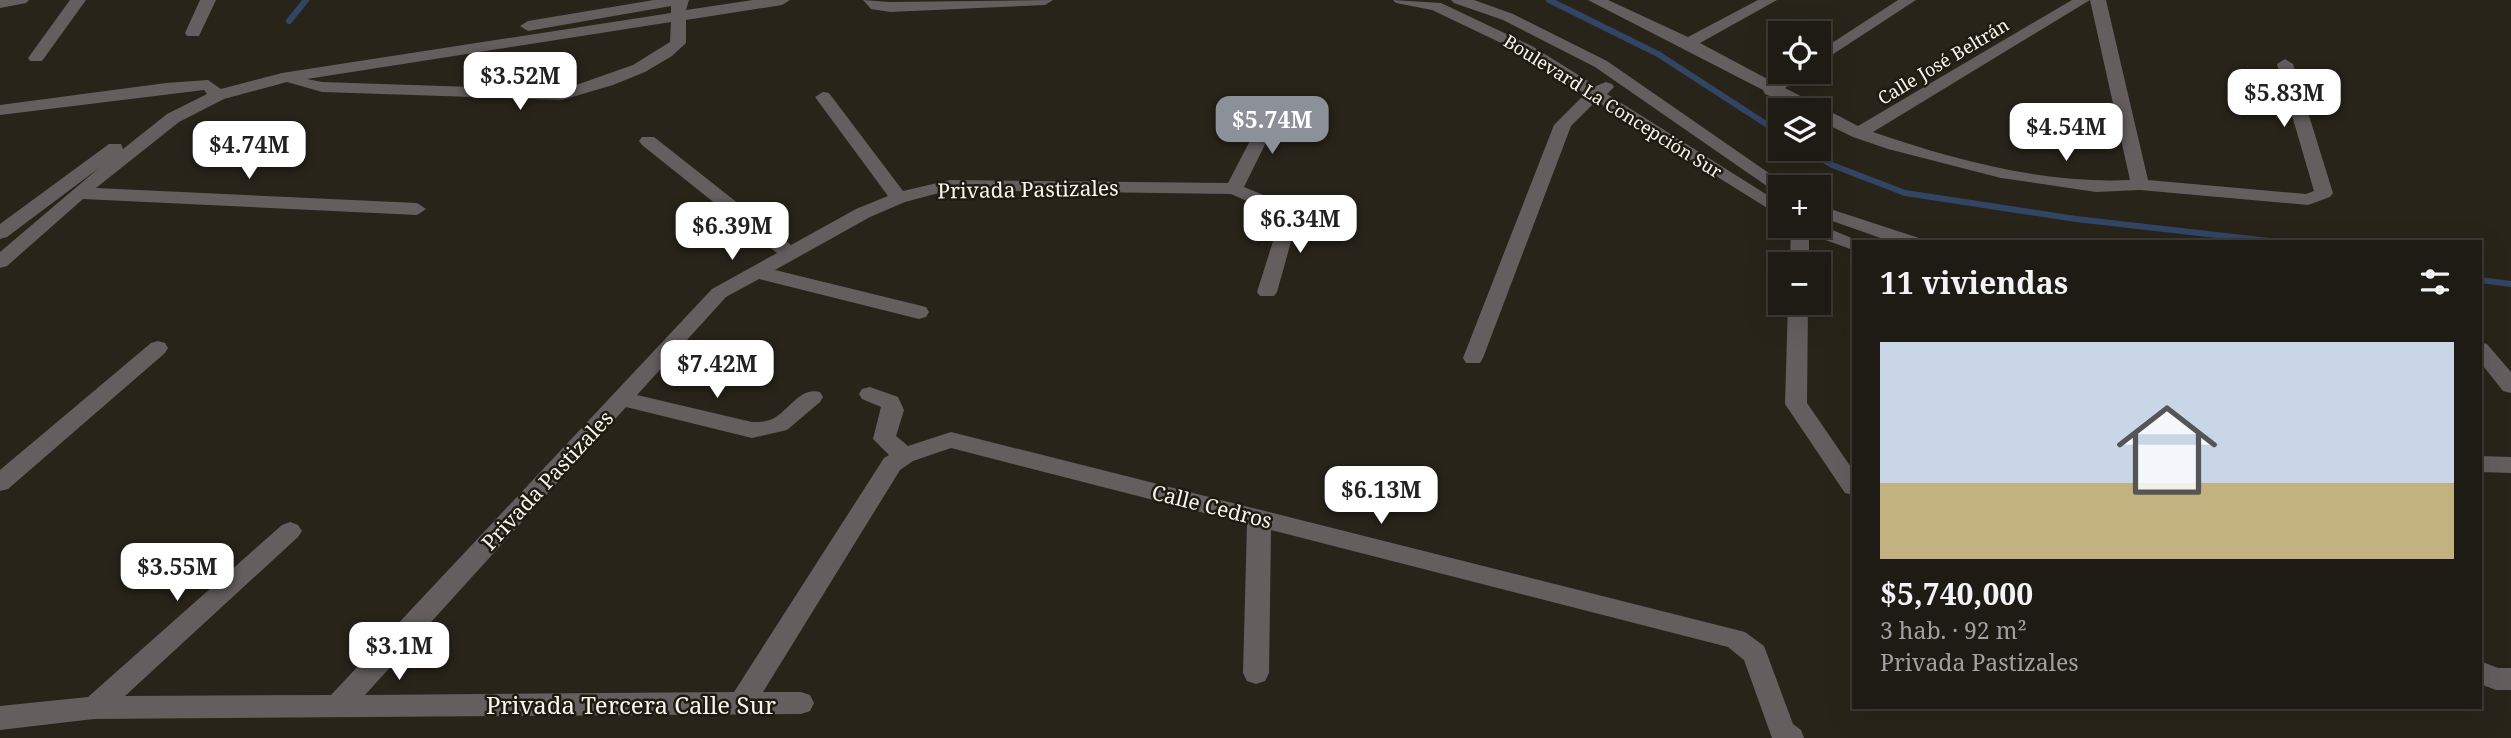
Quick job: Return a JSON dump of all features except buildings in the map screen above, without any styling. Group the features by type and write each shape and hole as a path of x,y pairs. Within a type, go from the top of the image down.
{"street":[{"path":"0,3 21,0"},
{"path":"36,58 78,0"},
{"path":"194,33 208,0"},
{"path":"0,262 79,193 173,118 228,79 364,53 680,6 782,0"},
{"path":"871,0 876,6 890,7 1045,0"},
{"name":"Boulevard La Concepción Sur","path":"1401,0 1430,4 1525,49 1597,92 1768,203"},
{"name":"Boulevard La Concepción Sur","path":"1459,0 1508,17 1544,34 1624,78 1768,179"},
{"path":"1597,0 1688,43 1788,98"},
{"path":"1688,43 1769,0"},
{"path":"1831,50 1908,0"},
{"name":"Calle José Beltrán","path":"1859,133 2083,0"},
{"path":"2098,0 2140,185"},
{"path":"282,78 322,87 562,95 590,89 666,55 678,43 680,6"},
{"path":"4,226 186,96 680,6"},
{"path":"1831,119 1894,145 2001,173 2095,187 2140,185 2308,200 2324,193 2285,64"},
{"path":"1473,358 1563,125 1597,92 1624,78"},
{"path":"1771,90 1780,84"},
{"path":"0,110 166,88 213,90"},
{"path":"823,97 899,198"},
{"path":"1234,189 1276,106"},
{"path":"648,141 790,254"},
{"name":"Privada Pastizales","path":"338,706 719,293 863,213 899,198 950,185 1234,189 1290,213 1267,292"},
{"path":"79,193 417,209"},
{"path":"1831,214 1906,240"},
{"path":"4,226 52,216"},
{"path":"1831,236 1852,244"},
{"path":"757,272 919,312"},
{"path":"1798,315 1796,404 1852,486"},
{"path":"0,483 158,348"},
{"path":"2494,358 2511,386"},
{"path":"741,704 892,464 905,454 884,439 893,410 890,402 870,394"},
{"path":"622,399 752,430 767,430 782,426 812,397"},
{"name":"Calle Cedros","path":"905,454 951,440 1737,639 1755,654 1782,730 1791,738"},
{"path":"2482,464 2511,465"},
{"path":"1256,673 1259,518"},
{"path":"94,708 290,531"},
{"path":"2482,673 2497,679 2511,679"},
{"name":"Privada Tercera Calle Sur","path":"0,718 94,708 801,703"}],"waterway":[{"path":"289,21 306,0"},
{"path":"1549,0 1658,54 1768,125"},
{"path":"1826,161 1905,193 2076,219 2260,240"},
{"path":"2482,280 2511,284"}]}
